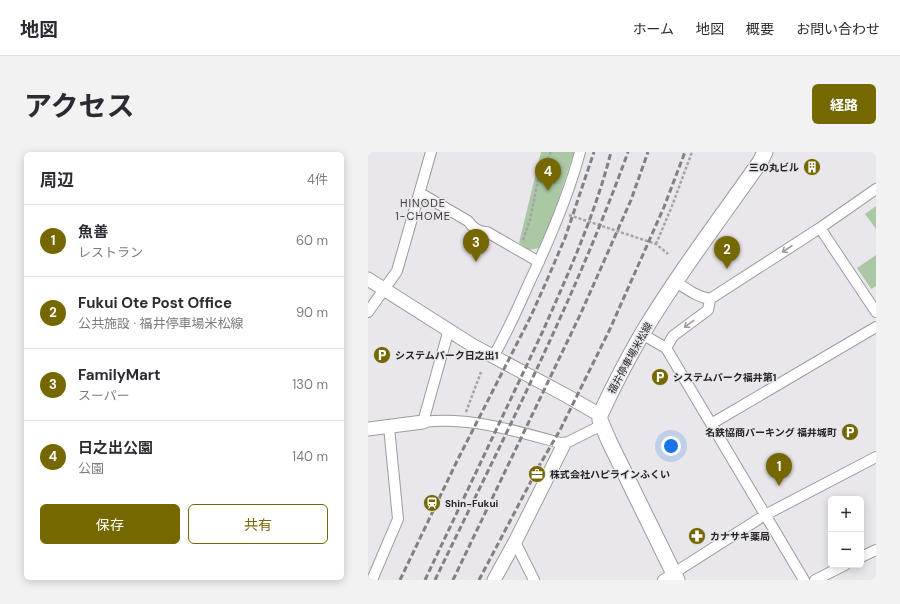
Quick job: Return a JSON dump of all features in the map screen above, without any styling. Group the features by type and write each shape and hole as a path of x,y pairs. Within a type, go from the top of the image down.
{"main road":[{"name":"福井停車場米松線","path":"601,420 642,334 676,282 760,162 765,152"},
{"path":"601,420 671,578"}],"street":[{"path":"368,312 397,271 431,152"},
{"path":"493,357 504,339 539,262 569,188 580,152"},
{"path":"676,282 694,294 710,299 820,228 876,189"},
{"path":"420,193 468,221 472,226 482,232 487,232 539,262"},
{"path":"820,228 876,312"},
{"path":"368,279 472,345 567,396 601,420 564,444 515,542 494,580"},
{"path":"666,348 673,336 708,310 710,299"},
{"path":"711,424 876,327"},
{"path":"423,422 449,329"},
{"path":"642,334 666,348 804,580"},
{"path":"368,429 423,422 447,420 463,421 501,427 564,444"},
{"path":"372,580 398,519 389,427"},
{"path":"671,578 766,515 876,457"},
{"path":"515,542 534,580"},
{"path":"864,556 876,550"},
{"path":"815,580 839,568"}],"path":[{"path":"523,240 530,220 539,175 551,152"},
{"path":"656,244 692,152"},
{"path":"539,175 557,184"},
{"path":"560,212 656,244 668,254"},
{"path":"463,421 481,372"}],"green space":[{"path":"541,152 574,152 547,233 539,248 529,250 519,243"},
{"path":"876,206 876,229 865,214"},
{"path":"876,255 876,286 871,289 857,268"}],"railway":[{"path":"400,580 457,461 531,316 565,238 594,152"},
{"path":"425,580 562,289 597,199 611,152"},
{"path":"435,580 562,315 628,152"},
{"path":"453,580 581,313 631,200 648,152"},
{"path":"479,580 539,466 560,430 610,329 664,207 685,152"}],"place":[{"name":"三の丸ビル","path":"812,167"},
{"name":"日之出公園","path":"548,191"},
{"name":"FamilyMart","path":"476,262"},
{"name":"Fukui Ote Post Office","path":"727,269"},
{"name":"システムパーク日之出1","path":"382,355"},
{"name":"システムパーク福井第1","path":"660,377"},
{"name":"名鉄協商パーキング 福井城町","path":"850,432"},
{"name":"株式会社ハピラインふくい","path":"537,474"},
{"name":"魚善","path":"779,486"},
{"name":"Shin-Fukui","path":"432,503"},
{"name":"カナサキ薬局","path":"697,536"}],"district":[{"name":"HINODE 1-CHOME","path":"423,209"}]}
